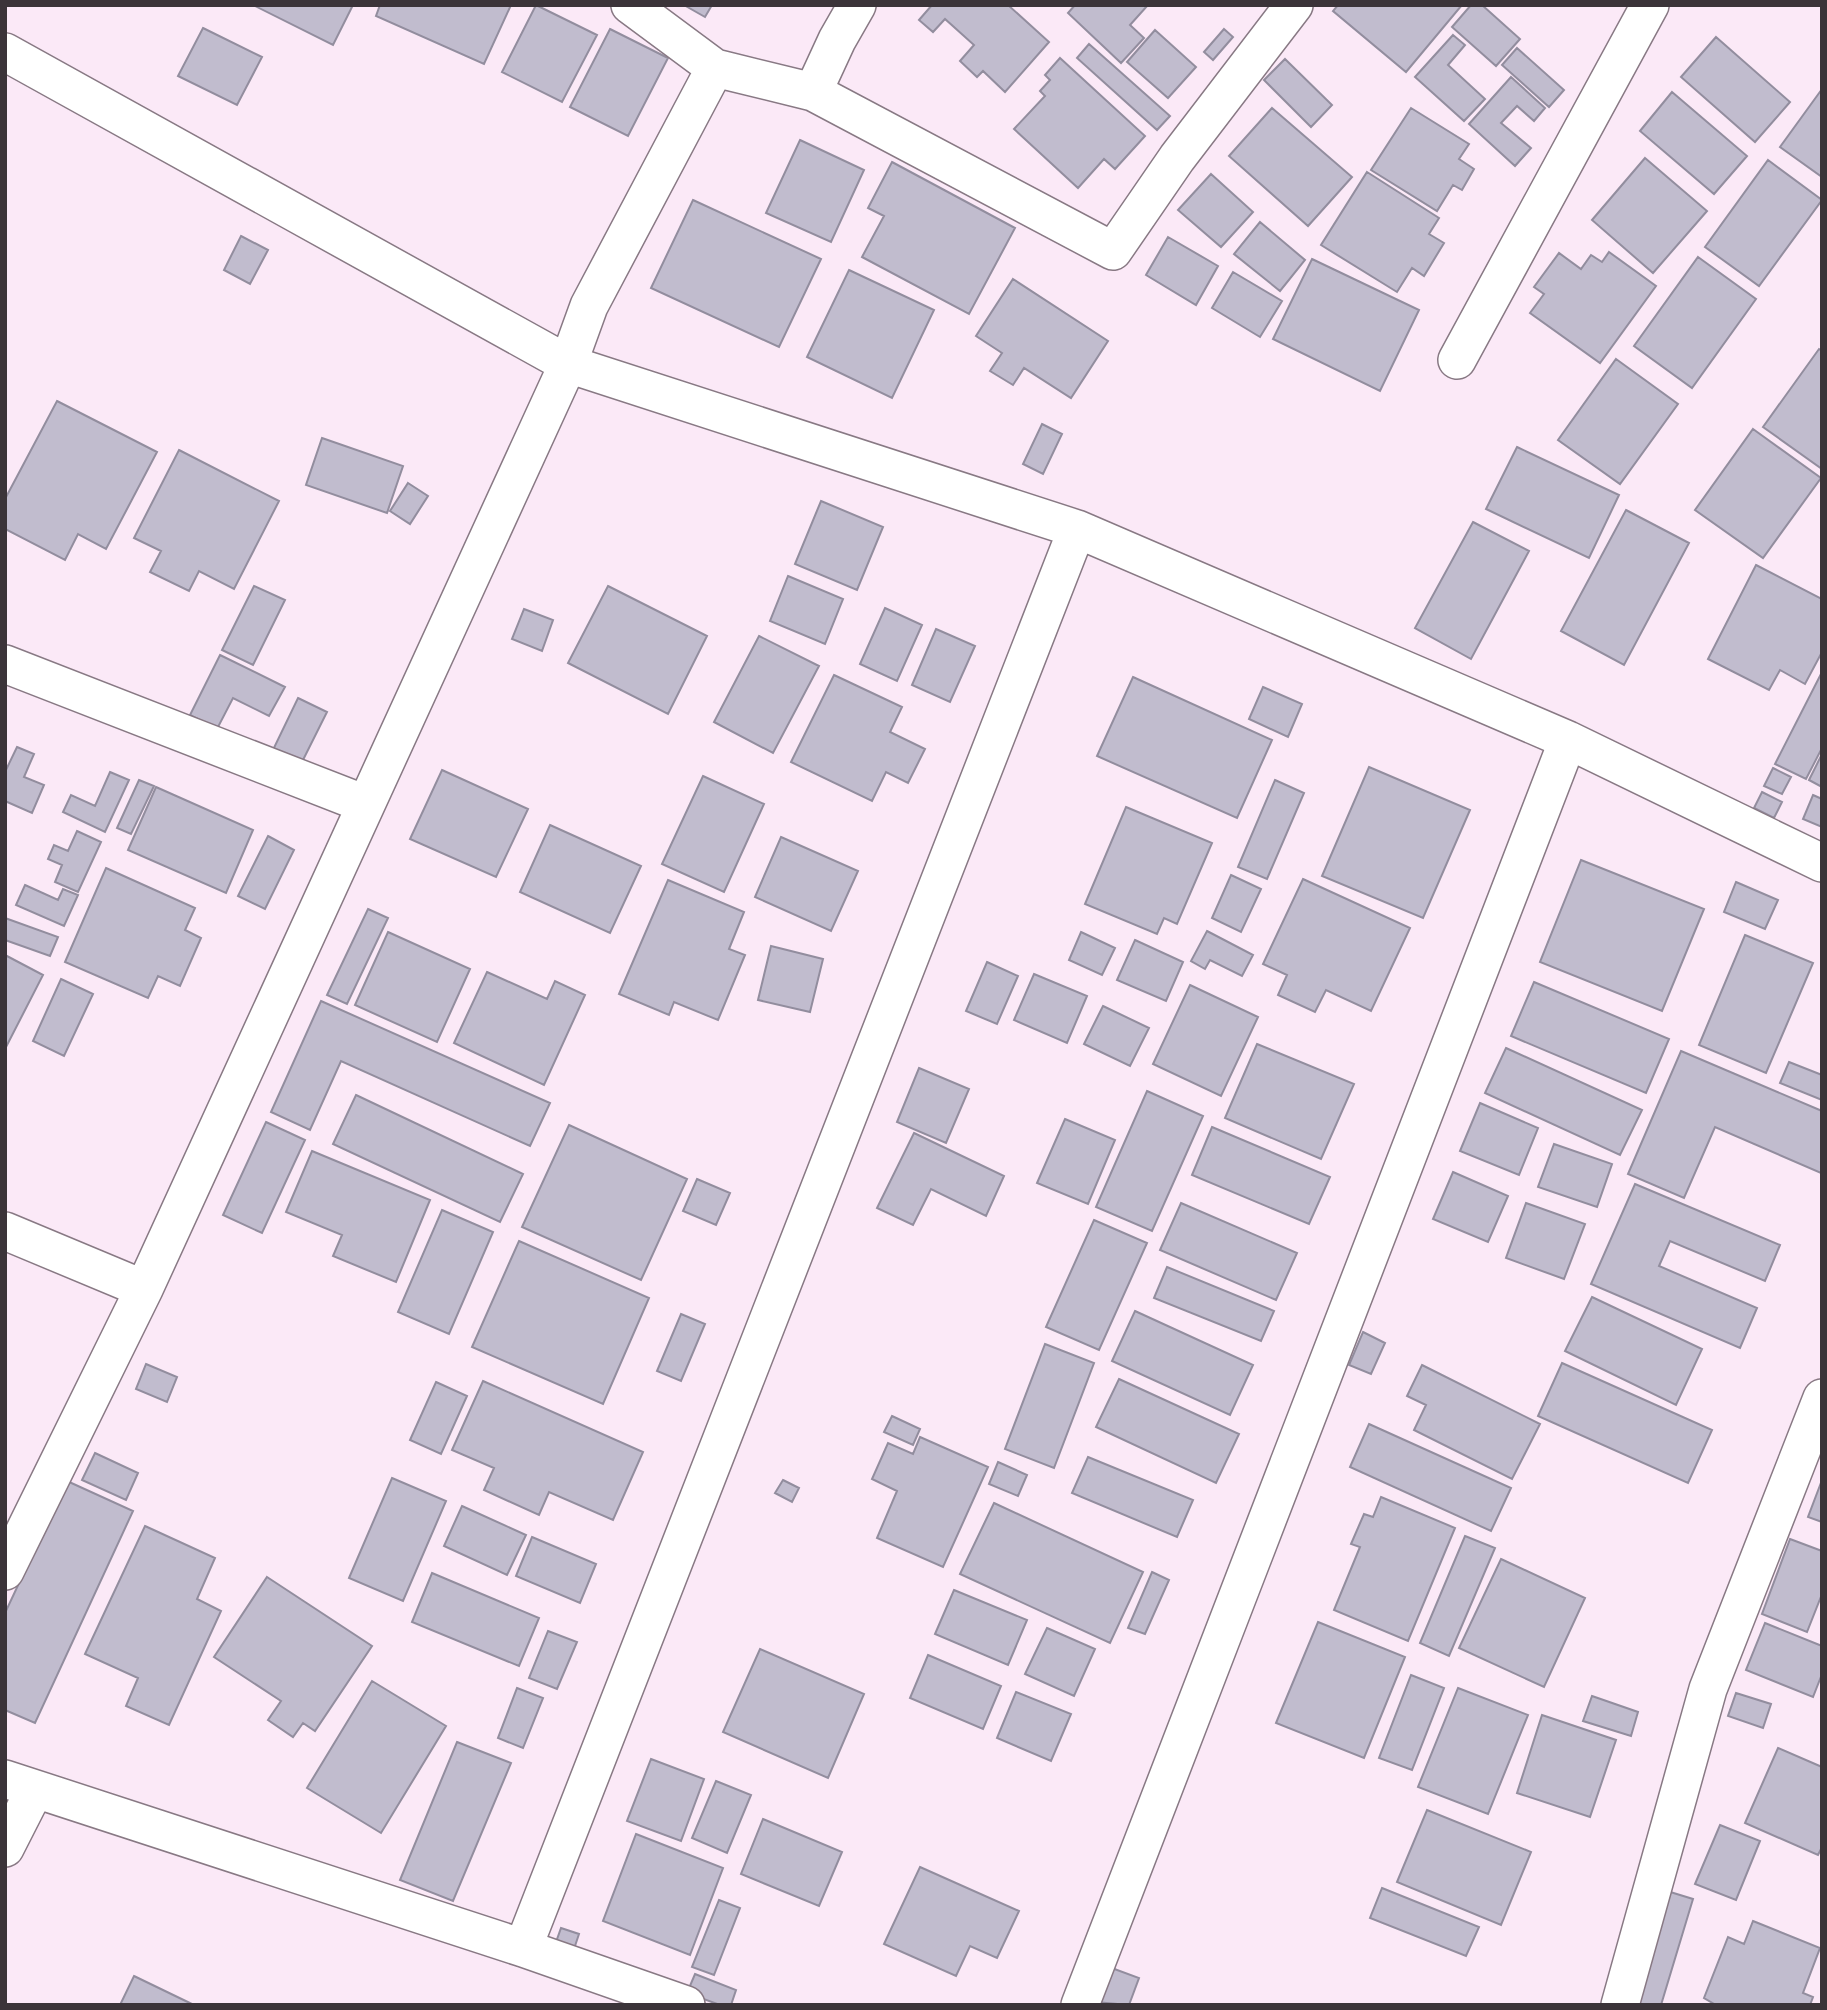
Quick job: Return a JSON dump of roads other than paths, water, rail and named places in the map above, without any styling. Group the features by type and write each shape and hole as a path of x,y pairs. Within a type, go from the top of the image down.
{"street":[{"path":"629,5 716,68 813,92 1113,251 1177,158 1294,5"},
{"path":"813,92 837,40 858,5"},
{"path":"1457,360 1650,5"},
{"path":"5,52 568,364 1077,530 1568,740 1822,863"},
{"path":"5,1571 144,1289 568,364 589,306 716,68"},
{"path":"523,1948 1077,530"},
{"path":"5,664 365,804"},
{"path":"1080,2005 1568,740"},
{"path":"5,1231 144,1289"},
{"path":"1620,2005 1708,1689 1822,1398"},
{"path":"5,1848 20,1785 523,1948 686,2005"}]}
